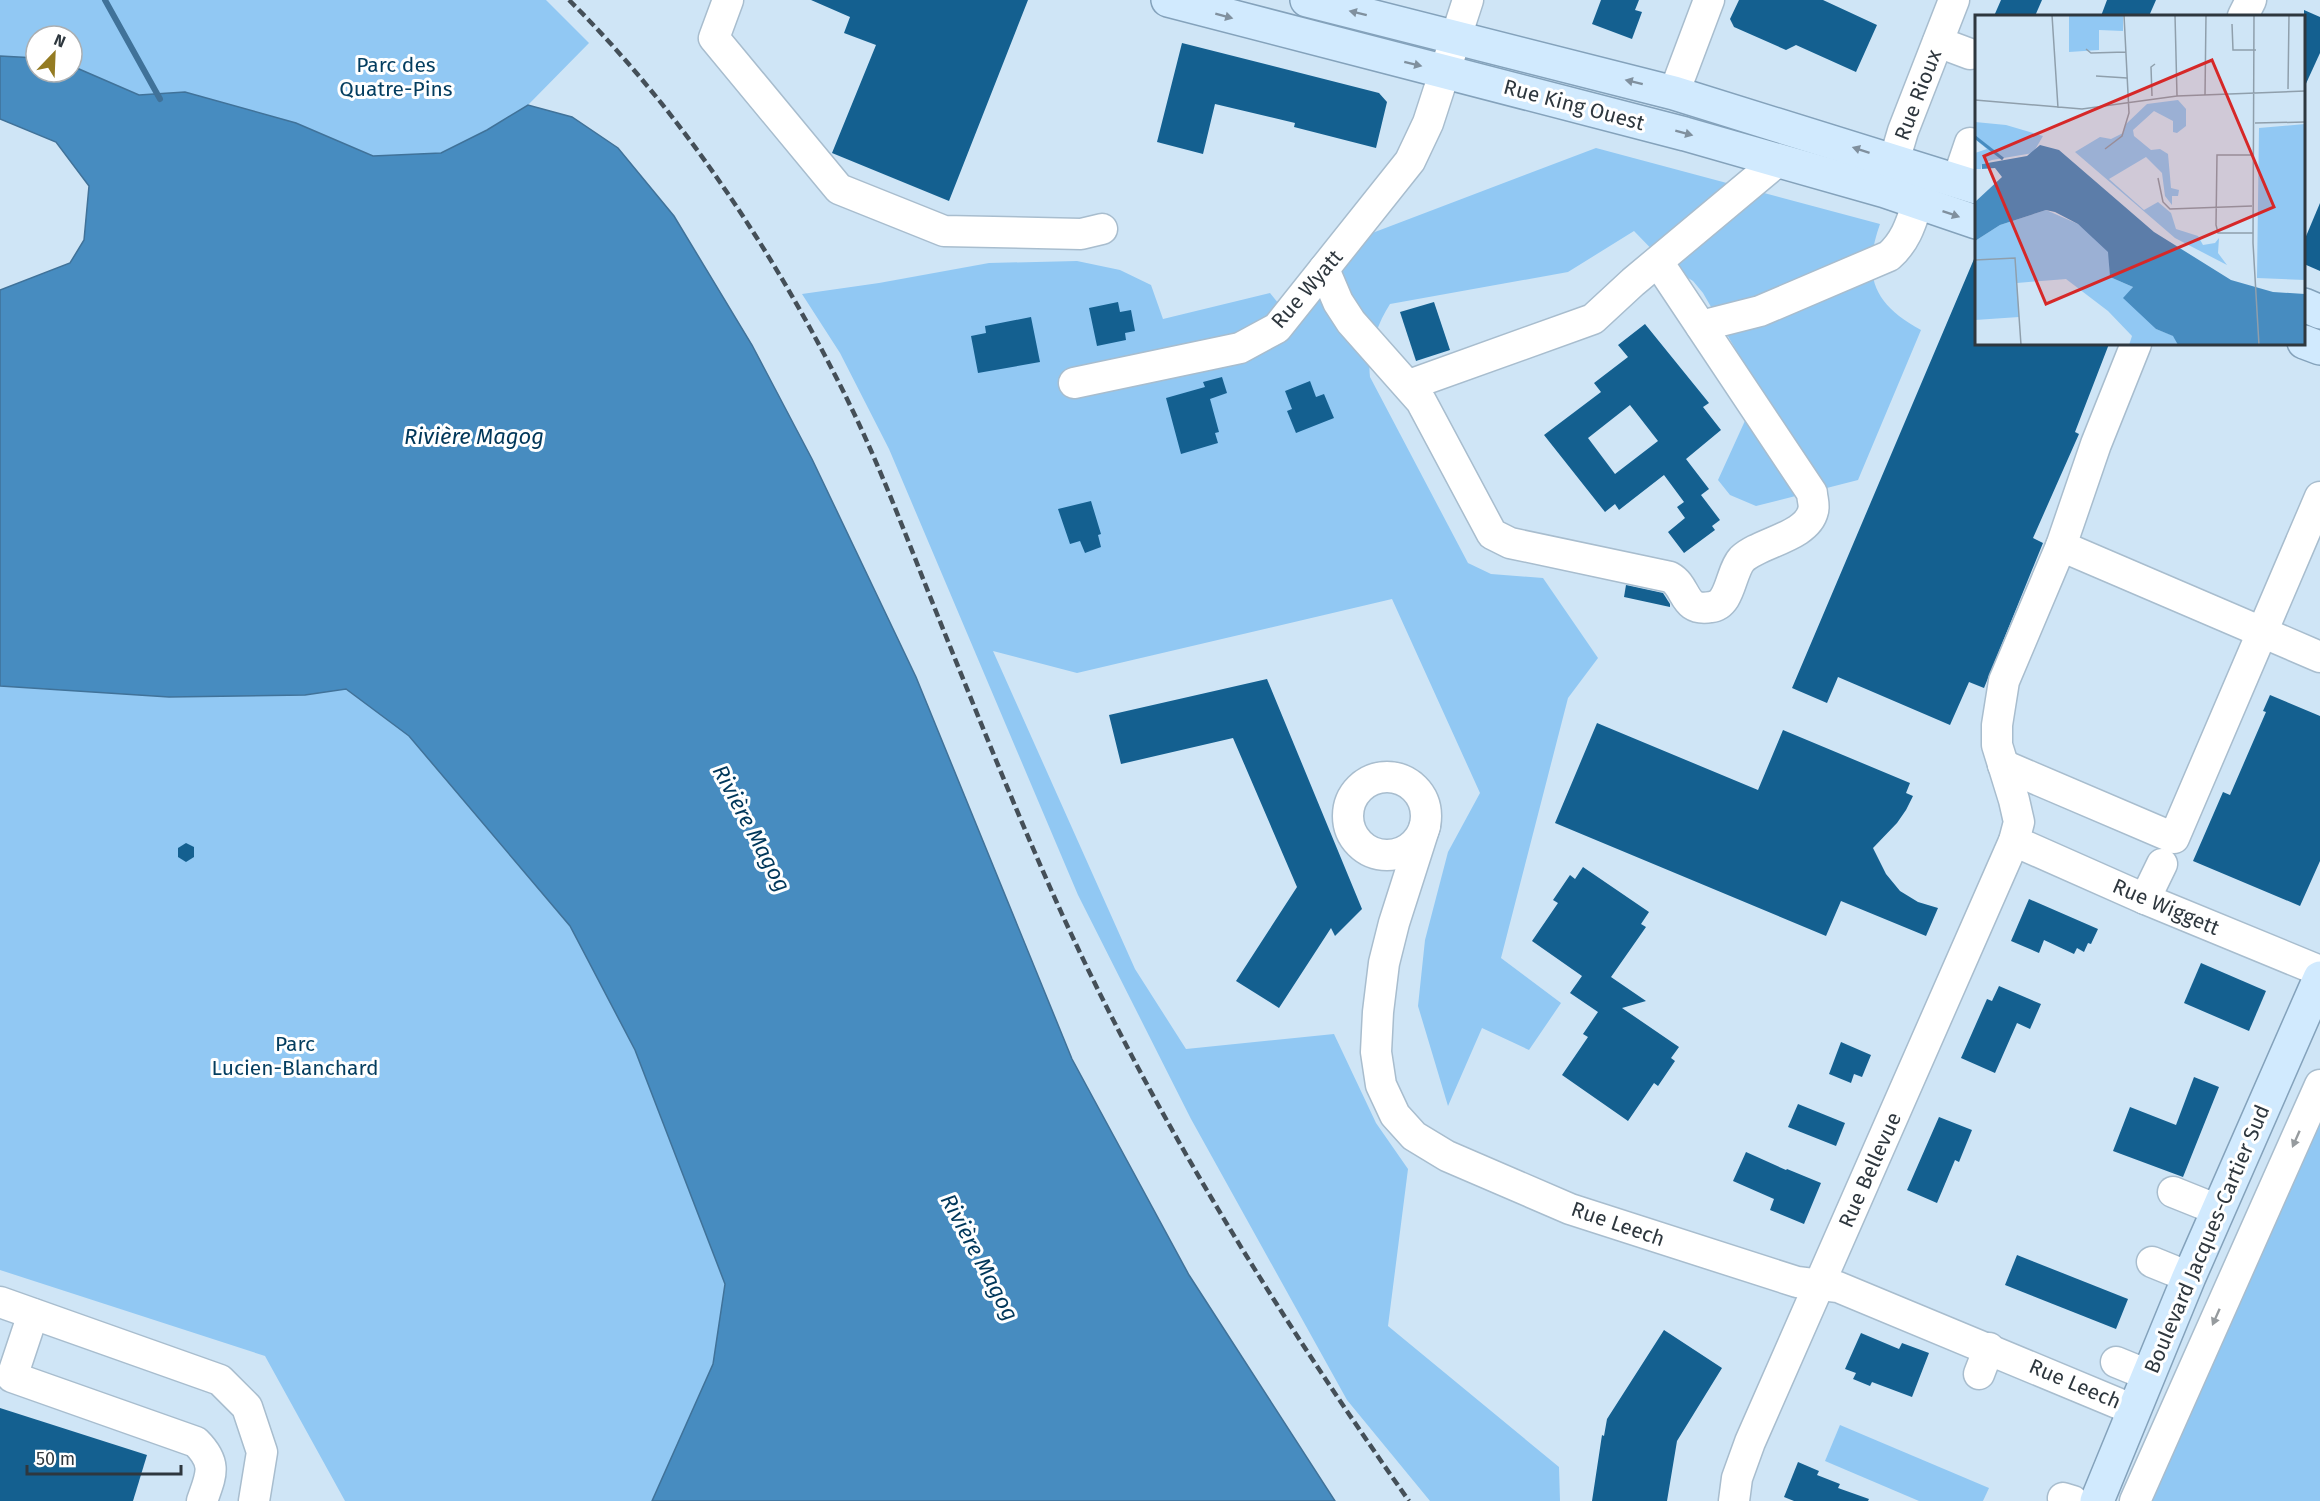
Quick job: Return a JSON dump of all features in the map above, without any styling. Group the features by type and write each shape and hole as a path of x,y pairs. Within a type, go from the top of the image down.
{"main road":[{"name":"Rue King Ouest","path":"1168,0 1779,160 1890,176 1967,184"},
{"name":"Rue King Ouest","path":"1307,0 1674,93 1890,176 1918,202 1975,221"},
{"path":"2305,305 2320,312"},
{"path":"2305,342 2320,348"},
{"name":"Boulevard Jacques-Cartier Sud","path":"2097,1501 2189,1277 2320,978"}],"street":[{"path":"728,0 714,38 839,189 944,231 1081,234 1102,229"},
{"name":"Rue Wyatt","path":"1074,383 1240,348 1277,328 1324,269 1423,164 1428,123 1468,0"},
{"path":"1674,93 1709,0"},
{"name":"Rue Rioux","path":"1890,176 1903,130 1954,0"},
{"path":"2244,15 2251,0"},
{"path":"1938,42 1970,54"},
{"path":"1967,184 1970,143 1975,145"},
{"path":"1409,385 1593,319 1779,160"},
{"path":"1701,326 1760,311 1889,256 1906,236 1918,202"},
{"path":"1324,269 1338,302 1352,322 1421,401 1492,534 1499,539 1670,578 1678,582 1688,602 1698,608 1713,608 1722,602 1736,567 1743,558 1797,530 1809,520 1814,510 1812,493 1658,262"},
{"name":"Rue Bellevue","path":"1734,1501 1737,1478 1750,1442 2014,841 2019,822 1997,745 1997,725 2004,681 2061,546 2096,444 2136,345"},
{"path":"2003,765 2174,838 2320,497"},
{"path":"2061,546 2320,657"},
{"name":"Rue Leech","path":"1425,826 1394,923 1384,963 1376,1052 1381,1085 1395,1115 1414,1136 1447,1156 1570,1209 1797,1282 1838,1287 1888,1300 1921,1314 1984,1361 2134,1410"},
{"name":"Rue Wiggett","path":"2014,841 2145,899 2201,932 2320,971"},
{"path":"2145,899 2162,864"},
{"path":"2135,1501 2320,1085"},
{"path":"2173,1192 2218,1210"},
{"path":"2152,1262 2189,1277"},
{"path":"0,1302 220,1380 247,1407 262,1452 254,1501"},
{"path":"33,1314 12,1377 196,1442 208,1454 212,1473 202,1501"},
{"path":"2116,1362 2148,1375"}],"green space":[{"name":"Parc des Quatre-Pins","path":"0,0 546,0 589,43 528,105 487,130 441,153 373,156 296,123 185,92 139,95 84,71 84,24 24,24 24,57 0,56"},
{"path":"1596,148 1880,224 1872,258 1872,273 1876,286 1892,310 1921,330 1858,480 1756,506 1730,495 1718,480 1759,390 1703,293 1693,281 1666,264 1634,231 1568,272 1390,304 1385,312 1372,349 1370,377 1468,563 1491,574 1543,578 1598,658 1568,698 1501,958 1561,1003 1529,1050 1482,1028 1448,1106 1418,1006 1425,940 1448,852 1480,793 1392,599 1077,673 993,651 1135,969 1186,1049 1334,1034 1376,1123 1408,1169 1388,1326 1559,1467 1560,1501 1430,1501 1347,1400 1191,1119 1078,895 889,449 840,353 802,294 989,263 1077,261 1120,270 1151,285 1163,319 1270,293 1287,314 1346,243"},
{"name":"Parc Lucien-Blanchard","path":"0,686 169,697 305,695 346,689 409,736 570,926 635,1050 725,1284 713,1364 652,1501 345,1501 265,1356 0,1270"},
{"path":"2320,1104 2320,1501 2141,1501"},
{"path":"1840,1425 1989,1488 1983,1501 1919,1501 1825,1461"}],"water":[{"name":"Rivière Magog","path":"0,56 24,57 24,84 84,84 84,71 139,95 185,92 296,123 373,156 441,153 487,130 528,105 572,117 618,148 674,216 752,345 812,459 916,677 1072,1059 1189,1275 1335,1501 652,1501 713,1364 725,1284 635,1050 570,926 409,736 346,689 305,695 169,697 0,686 0,290 70,263 84,240 89,186 56,142 0,119"}],"building":[{"path":"811,0 1028,0 949,201 832,153 876,45 844,33 850,17"},
{"path":"1601,0 1639,0 1635,10 1642,12 1632,39 1592,24"},
{"path":"1739,0 1823,0 1877,25 1856,72 1796,45 1786,50 1734,27 1730,19"},
{"path":"2001,0 2042,0 2035,15 1994,15"},
{"path":"2107,0 2156,0 2149,15 2101,15"},
{"path":"2304,10 2320,17 2320,53 2305,86 2305,15"},
{"path":"1182,43 1379,93 1387,102 1376,148 1294,127 1295,123 1215,104 1203,154 1157,142"},
{"path":"2320,203 2320,271 2305,264 2305,239"},
{"path":"1975,257 1975,345 2109,345 2075,432 2079,434 2033,538 2043,543 1984,688 1969,682 1950,725 1838,677 1827,703 1792,688"},
{"path":"1118,302 1120,312 1131,310 1135,331 1125,333 1126,340 1097,346 1089,308"},
{"path":"1434,302 1450,350 1416,361 1400,312"},
{"path":"1031,317 1040,362 978,373 971,336 986,333 985,326"},
{"path":"1645,324 1709,403 1703,407 1721,430 1686,459 1709,489 1701,495 1720,520 1712,526 1715,530 1684,553 1668,532 1685,518 1677,507 1684,502 1664,475 1619,510 1615,504 1605,512 1544,435 1601,392 1594,383 1628,357 1618,345","holes":["1630,405 1658,441 1615,474 1588,438"]},
{"path":"1222,377 1227,393 1210,399 1219,432 1215,433 1218,443 1181,454 1166,398 1205,387 1203,382"},
{"path":"1310,381 1316,397 1324,394 1334,418 1296,433 1287,411 1292,409 1285,391"},
{"path":"1091,501 1101,534 1098,535 1101,547 1085,553 1080,541 1070,544 1058,509"},
{"path":"1626,585 1663,593 1670,607 1624,597"},
{"path":"1267,679 1362,909 1335,936 1331,928 1279,1008 1236,981 1297,887 1233,738 1121,764 1109,715"},
{"path":"2270,695 2320,716 2320,861 2300,906 2193,861 2223,792 2230,795 2266,712 2263,711"},
{"path":"1597,723 1758,790 1783,730 1910,783 1906,793 1913,796 1906,810 1873,848 1886,874 1900,891 1918,902 1938,908 1926,936 1841,901 1826,936 1555,823"},
{"path":"186,843 194,847 194,857 186,862 178,857 178,848"},
{"path":"1583,867 1649,912 1641,924 1646,927 1611,977 1646,1001 1622,1008 1679,1047 1671,1058 1675,1061 1658,1086 1654,1083 1628,1121 1562,1075 1588,1037 1583,1034 1598,1012 1570,993 1582,976 1532,941 1558,903 1553,900 1570,875 1575,879"},
{"path":"2029,899 2098,929 2091,944 2088,943 2084,952 2077,948 2074,954 2044,940 2039,953 2011,941"},
{"path":"2201,963 2266,991 2249,1031 2184,1003"},
{"path":"1999,986 2041,1004 2030,1029 2017,1023 1995,1073 1961,1058 1987,999 1992,1001"},
{"path":"1841,1042 1871,1055 1862,1077 1854,1074 1851,1083 1829,1074"},
{"path":"2194,1077 2219,1087 2183,1177 2113,1151 2130,1107 2176,1125"},
{"path":"1798,1104 1845,1123 1836,1146 1788,1127"},
{"path":"1939,1117 1972,1130 1959,1162 1955,1160 1937,1203 1907,1190"},
{"path":"1746,1152 1821,1183 1804,1224 1770,1210 1774,1199 1733,1181"},
{"path":"2017,1255 2128,1299 2116,1329 2005,1285"},
{"path":"1664,1330 1722,1368 1677,1441 1667,1501 1592,1501 1602,1435 1604,1436 1607,1419"},
{"path":"1861,1333 1899,1349 1902,1343 1929,1353 1912,1397 1872,1382 1870,1386 1853,1379 1856,1373 1845,1369"},
{"path":"0,1408 147,1455 133,1501 0,1501"},
{"path":"1798,1462 1819,1471 1817,1475 1840,1484 1838,1488 1869,1499 1868,1501 1794,1501 1784,1497"}],"waterway":[{"path":"105,0 160,99"}],"railway":[{"path":"569,0 611,44 690,140 760,243 792,297 862,431 1041,867 1094,982 1133,1059 1175,1135 1264,1284 1311,1358 1409,1501"}]}
